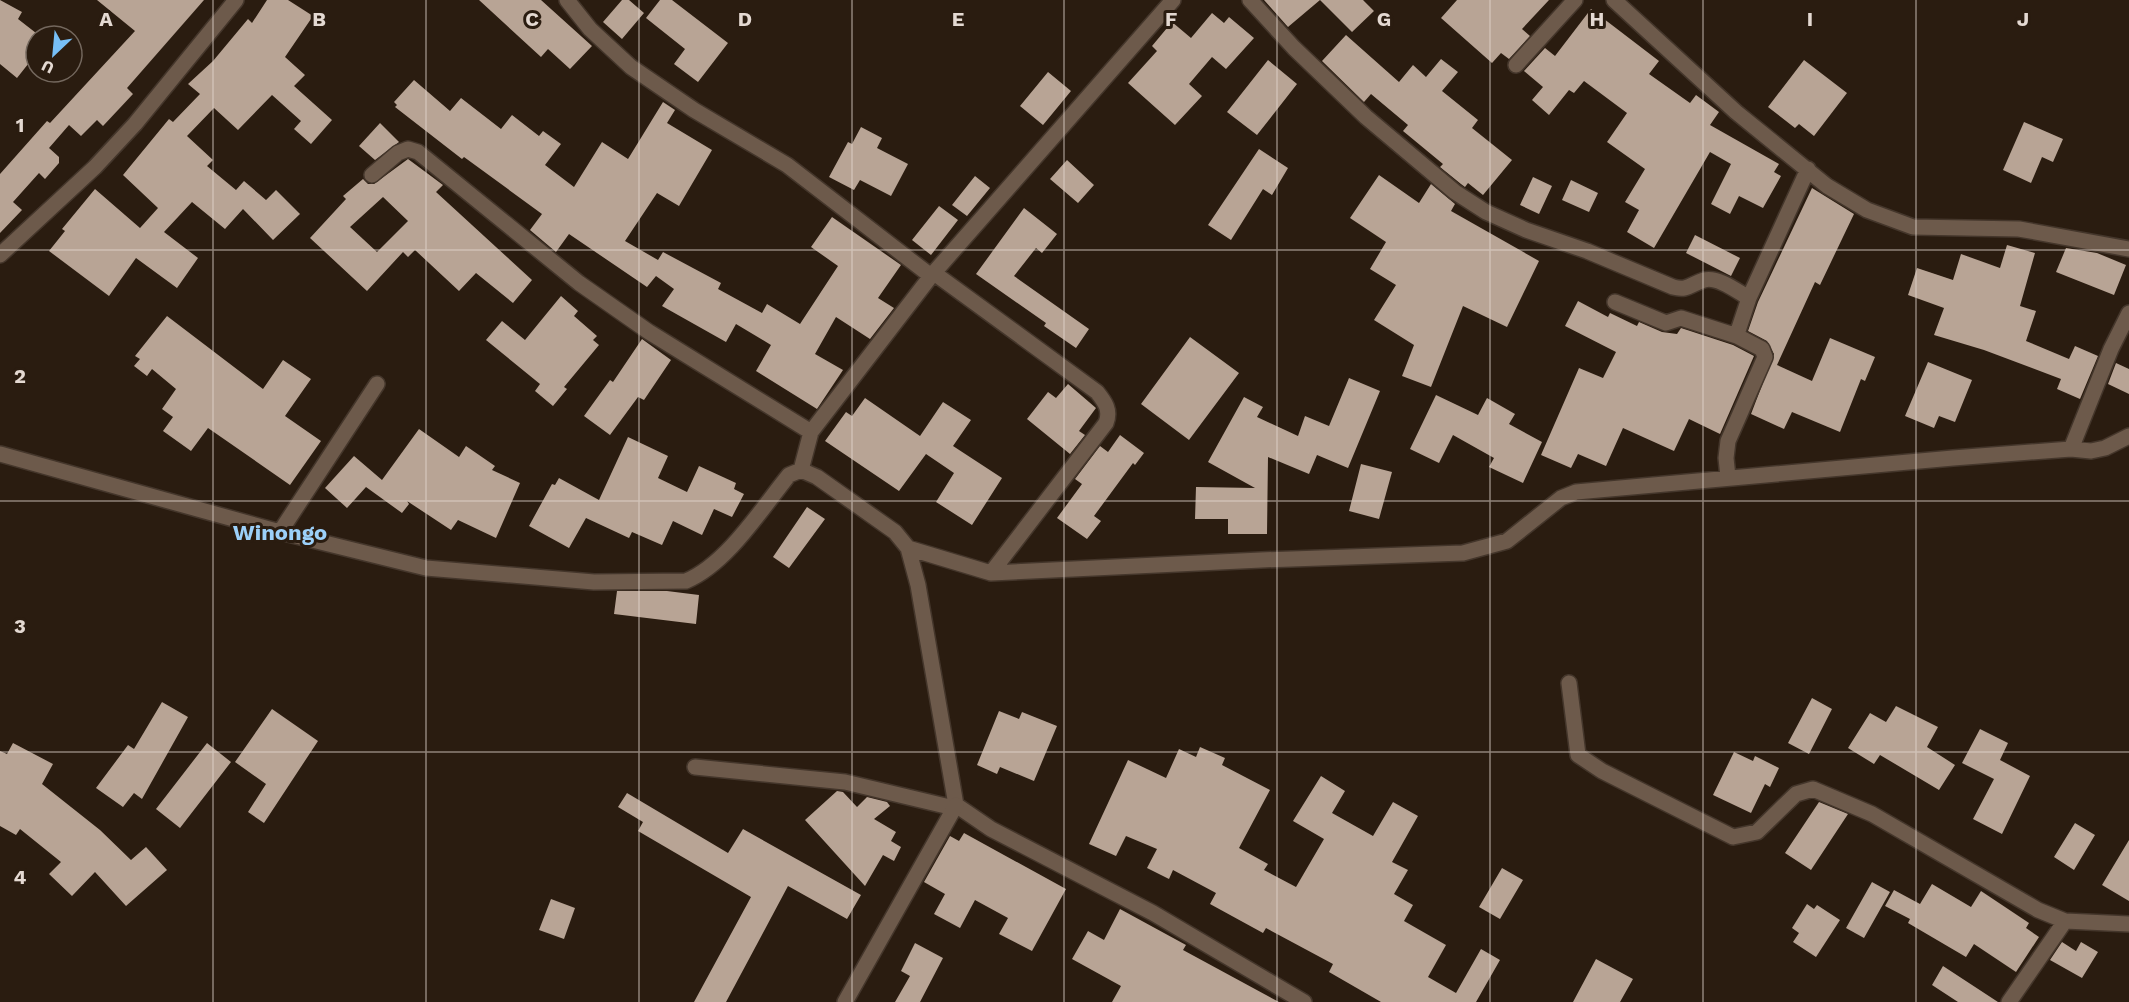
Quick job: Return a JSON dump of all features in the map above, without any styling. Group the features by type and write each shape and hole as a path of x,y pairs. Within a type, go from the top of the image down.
{"street":[{"path":"0,255 95,167 135,124 236,0"},
{"path":"567,0 590,29 632,67 694,110 787,165 932,275 1097,392 1107,407 1109,415 1106,423 991,573"},
{"path":"801,470 811,432 932,275 1173,0"},
{"path":"1250,0 1294,48 1366,117 1455,192 1486,212 1672,287 1687,289 1705,280 1713,280 1749,298"},
{"path":"1516,64 1575,0"},
{"path":"1614,0 1736,112 1848,200 1883,217 1913,227 2019,229 2129,249"},
{"path":"372,174 398,153 408,149 418,152 579,283 649,332 811,432"},
{"path":"1737,336 1749,298 1808,169"},
{"path":"1615,302 1666,323 1681,318 1737,336 1762,349 1765,357 1728,441 1725,458 1728,477"},
{"path":"2071,449 2110,349 2129,313"},
{"path":"280,532 377,384"},
{"path":"908,548 991,573 1463,553 1507,541 1567,495 1728,477 2071,449 2091,451 2105,448 2129,436"},
{"path":"0,454 280,532 426,568 585,581 686,581 697,576 719,558 789,475 801,470 817,477 895,532 908,548 918,585 955,806 844,1002"},
{"path":"1569,683 1578,755 1602,771 1732,837 1757,832 1796,794 1813,789 1872,814 2038,910 2065,921 2129,924"},
{"path":"695,767 845,782 955,806 991,829 1153,913 1304,1002"},
{"path":"2009,1002 2065,921"}],"building":[{"path":"0,0 22,12 18,19 24,24 24,69 17,78 0,64"},
{"path":"97,0 204,0 127,88 133,94 103,126 97,120 81,136 69,125 49,148 59,157 59,163 45,179 39,173 13,202 22,210 0,233 0,174 47,121 50,123 135,31"},
{"path":"267,0 288,0 313,16 285,57 305,75 294,86 332,120 311,144 294,129 301,121 272,95 238,130 214,108 187,136 213,160 207,166 236,190 244,181 266,200 276,190 300,214 273,240 243,209 225,229 192,202 164,232 198,258 177,288 136,258 109,296 49,251 65,231 62,229 95,189 140,228 158,208 123,175 169,119 173,122 200,94 188,84 213,61 248,19 252,23"},
{"path":"479,0 541,0 592,46 570,69 548,49 541,57"},
{"path":"622,0 629,0 644,13 622,39 603,22"},
{"path":"660,0 672,0 728,43 698,82 674,64 685,49 646,18"},
{"path":"1264,0 1320,0 1288,27"},
{"path":"1320,0 1363,0 1374,11 1352,32"},
{"path":"1457,0 1549,0 1522,29 1530,36 1509,59 1501,53 1492,63 1441,18"},
{"path":"1591,9 1659,61 1649,74 1690,103 1696,95 1719,112 1710,125 1779,164 1774,172 1781,176 1763,208 1739,196 1730,214 1711,204 1731,164 1710,152 1654,248 1627,232 1639,210 1625,202 1645,169 1607,142 1627,113 1584,81 1574,93 1569,90 1549,115 1532,100 1543,87 1524,71 1545,48 1555,56"},
{"path":"1212,13 1224,23 1229,17 1254,38 1226,69 1212,57 1189,84 1202,96 1175,125 1128,83 1157,51 1152,46 1172,22 1191,38"},
{"path":"1346,35 1399,82 1413,65 1426,77 1441,59 1458,72 1442,91 1478,120 1472,128 1512,160 1483,195 1468,183 1465,187 1440,167 1443,164 1403,131 1408,125 1371,94 1364,102 1322,61"},
{"path":"1268,60 1297,84 1257,135 1227,112"},
{"path":"1804,60 1847,93 1814,136 1799,124 1795,128 1768,107"},
{"path":"1048,72 1071,91 1043,125 1020,106"},
{"path":"414,80 450,111 461,98 501,129 512,115 539,136 543,131 561,144 545,165 574,187 602,142 628,159 663,102 675,110 667,123 712,150 679,206 657,193 625,241 658,260 663,252 721,283 718,289 762,313 767,304 800,324 838,266 811,247 832,217 901,265 878,298 894,308 870,339 836,317 815,354 843,370 817,409 756,371 771,345 736,324 726,342 662,306 674,289 656,276 647,287 569,234 556,252 530,230 542,214 464,157 462,159 395,107 397,105 394,102"},
{"path":"2024,122 2063,139 2053,162 2042,157 2031,183 2003,170"},
{"path":"380,123 399,142 375,160 359,146"},
{"path":"861,127 882,138 877,148 908,164 891,196 860,180 854,190 829,177 848,142 852,144"},
{"path":"1259,149 1288,168 1272,195 1263,189 1231,240 1208,225"},
{"path":"408,159 443,185 436,192 532,280 513,303 476,273 459,291 415,250 408,257 403,252 367,291 310,238 346,199 343,196 363,179 368,184 374,184","holes":["383,197 408,221 377,252 350,227"]},
{"path":"1067,160 1094,185 1078,203 1050,179"},
{"path":"1379,175 1419,203 1431,184 1455,204 1451,211 1539,261 1507,327 1463,306 1431,387 1402,376 1414,345 1374,320 1396,285 1370,269 1386,242 1350,218"},
{"path":"975,176 990,188 967,216 952,205"},
{"path":"1533,177 1552,186 1539,214 1520,205"},
{"path":"1571,180 1598,193 1589,212 1562,200"},
{"path":"1812,188 1854,214 1820,285 1815,282 1777,365 1812,381 1830,338 1875,357 1865,381 1861,379 1840,432 1792,412 1784,429 1751,414 1774,354 1767,341 1748,331 1758,302"},
{"path":"939,206 958,220 931,255 912,240"},
{"path":"1024,208 1057,234 1042,253 1036,248 1014,276 1089,329 1076,348 1044,326 1046,323 976,274"},
{"path":"1695,235 1740,258 1731,276 1686,253"},
{"path":"2007,245 2035,253 2020,306 2036,311 2026,341 2069,359 2075,346 2098,356 2080,399 2057,389 2061,379 1984,350 1934,335 1944,308 1908,295 1917,268 1953,280 1961,254 2000,268"},
{"path":"2066,248 2097,253 2126,265 2114,295 2056,272"},
{"path":"561,296 578,311 574,316 597,336 593,340 599,345 564,387 567,389 553,406 535,391 540,384 486,340 502,321 525,340"},
{"path":"1578,301 1608,317 1610,313 1637,326 1639,322 1662,332 1677,334 1681,328 1733,345 1754,356 1720,434 1689,419 1674,451 1623,428 1606,466 1578,454 1571,468 1541,455 1579,368 1603,378 1616,352 1565,326"},
{"path":"167,316 263,389 283,360 311,379 285,416 321,441 290,485 208,428 191,451 163,431 173,417 162,409 176,389 152,369 147,376 134,366 140,359 135,356"},
{"path":"1190,337 1239,373 1189,440 1141,404"},
{"path":"642,339 671,360 644,400 638,397 610,435 584,416 610,380 613,382"},
{"path":"1928,362 1972,380 1955,422 1939,416 1934,428 1905,416"},
{"path":"2116,363 2129,369 2129,394 2108,384"},
{"path":"1349,378 1380,391 1348,468 1317,455 1309,474 1268,457 1267,534 1228,534 1228,519 1195,519 1196,487 1255,488 1208,462 1244,397 1263,407 1257,417 1298,436 1305,416 1329,426"},
{"path":"1068,384 1096,408 1079,431 1085,435 1070,454 1027,419 1048,392 1056,398"},
{"path":"1436,395 1478,415 1487,398 1515,414 1509,424 1542,442 1523,483 1489,467 1494,458 1453,435 1439,463 1410,449"},
{"path":"865,398 920,436 943,402 971,420 953,446 1002,478 972,525 936,502 954,473 926,454 899,491 825,441 846,412 852,416"},
{"path":"419,429 459,457 466,446 495,466 492,470 520,483 496,538 458,520 451,530 407,501 409,504 402,513 366,487 347,508 325,488 354,456 382,480"},
{"path":"1120,435 1144,453 1135,465 1133,463 1094,516 1101,521 1087,539 1057,518 1082,484 1075,479 1100,446 1108,452"},
{"path":"628,437 668,456 658,478 687,492 699,466 736,483 734,489 744,494 732,517 714,509 702,535 673,521 662,545 632,532 629,538 586,518 569,548 529,526 552,484 555,485 559,478 599,500"},
{"path":"1361,464 1392,472 1379,519 1349,511"},
{"path":"807,507 825,519 789,568 773,557"},
{"path":"617,591 667,591 699,595 696,624 614,614"},
{"path":"1812,698 1832,709 1809,754 1788,743"},
{"path":"162,702 188,717 142,799 134,793 123,807 96,788 128,745 134,749"},
{"path":"1896,706 1938,727 1927,747 1955,765 1939,790 1880,755 1874,764 1848,748 1870,713 1886,722"},
{"path":"272,709 318,741 264,823 248,812 266,784 235,762"},
{"path":"999,711 1019,719 1022,712 1057,726 1034,781 1000,767 997,774 977,765"},
{"path":"1980,729 2008,743 2000,760 2030,776 2002,834 1973,819 1994,779 1962,763"},
{"path":"13,743 53,764 42,784 100,830 131,860 146,847 167,870 126,906 95,872 72,896 49,874 61,862 20,829 16,835 0,826 0,751 7,754"},
{"path":"207,743 231,762 180,828 156,809"},
{"path":"1200,747 1225,758 1222,765 1270,790 1239,848 1268,864 1264,870 1296,887 1324,839 1293,821 1321,776 1345,791 1332,813 1373,836 1393,802 1418,816 1392,862 1408,870 1394,894 1413,905 1404,921 1446,945 1428,977 1456,993 1481,949 1500,960 1476,1002 1381,1002 1329,972 1333,964 1266,928 1263,933 1210,904 1216,893 1173,870 1169,879 1147,868 1157,849 1126,836 1116,856 1089,844 1128,760 1166,778 1179,749 1196,757"},
{"path":"1734,752 1753,761 1755,756 1779,768 1770,787 1765,784 1751,813 1713,795"},
{"path":"837,791 843,792 857,807 867,797 887,802 890,806 874,819 896,832 891,841 901,847 894,861 883,855 865,886 805,820"},
{"path":"627,793 728,853 743,829 861,895 847,919 788,886 726,1002 694,1002 751,897 638,831 643,822 618,807"},
{"path":"1819,802 1848,814 1811,870 1785,853"},
{"path":"2075,823 2095,835 2074,870 2054,857"},
{"path":"964,833 1066,889 1032,951 999,934 1008,918 975,900 960,928 934,914 945,894 924,882 950,836 959,841"},
{"path":"2129,840 2129,901 2102,885"},
{"path":"1502,868 1523,880 1500,919 1479,907"},
{"path":"1872,882 1890,892 1864,938 1846,928"},
{"path":"1932,884 1971,907 1981,891 2029,923 2026,928 2039,937 2016,972 1974,944 1966,957 1908,923 1910,919 1885,906 1894,890 1920,904"},
{"path":"551,899 575,908 564,939 539,930"},
{"path":"1807,904 1814,909 1817,905 1840,920 1816,957 1793,942 1799,933 1792,928"},
{"path":"1120,909 1186,945 1183,950 1279,1002 1112,1002 1121,986 1072,959 1088,931 1104,940"},
{"path":"2062,942 2076,951 2081,942 2098,952 2082,978 2050,960"},
{"path":"915,943 943,958 920,1002 895,1002 910,976 901,971"},
{"path":"1596,959 1633,979 1620,1002 1573,1002"},
{"path":"1943,966 1998,1002 1958,1002 1932,985"}],"district":[{"name":"Winongo","path":"280,532"}]}
